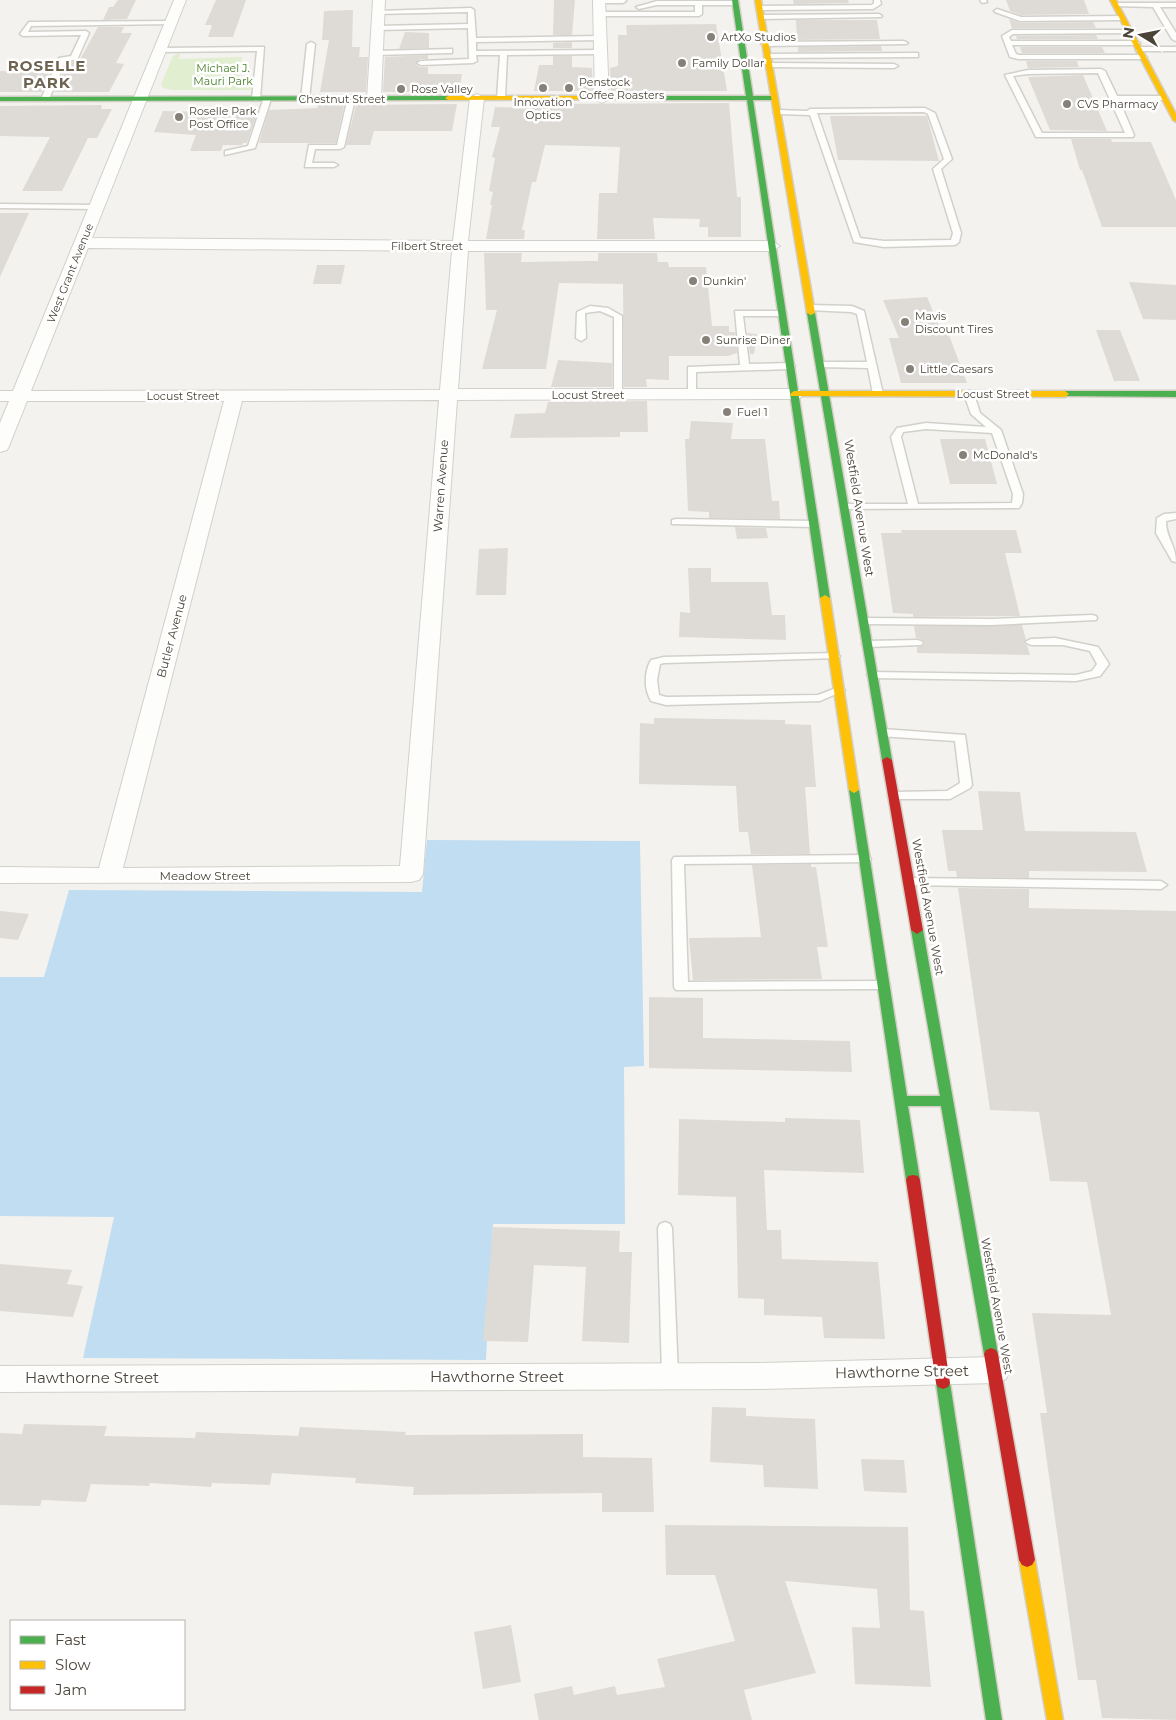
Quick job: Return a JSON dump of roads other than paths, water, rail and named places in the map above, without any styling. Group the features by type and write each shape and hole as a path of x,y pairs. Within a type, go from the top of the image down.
{"main road":[{"path":"735,2 834,656 844,690 864,859 994,1720"},
{"path":"1114,3 1139,50 1170,98 1176,120"},
{"name":"Westfield Avenue West","path":"759,8 846,507 873,675 870,690 883,733 910,882 1055,1720"},
{"name":"Chestnut Street","path":"0,99 775,98"},
{"name":"Locust Street","path":"794,394 1176,394"},
{"path":"900,1101 947,1101"}],"street":[{"name":"West Grant Avenue","path":"0,446 180,0"},
{"path":"374,99 378,6"},
{"path":"599,6 602,99"},
{"name":"Warren Avenue","path":"411,874 460,246 477,98"},
{"name":"Filbert Street","path":"82,243 772,246"},
{"name":"Locust Street","path":"0,396 794,394"},
{"name":"Butler Avenue","path":"109,876 234,396"},
{"name":"Meadow Street","path":"0,874 109,876 411,874"},
{"name":"Hawthorne Street","path":"0,1379 670,1376 995,1370"}],"lane":[{"path":"759,8 874,7 878,4 877,0"},
{"path":"638,4 735,2"},
{"path":"599,6 700,14 698,3"},
{"path":"1114,3 1176,4"},
{"path":"599,6 623,4"},
{"path":"1154,5 1176,39"},
{"path":"378,6 471,10 473,61 421,63"},
{"path":"759,8 879,16"},
{"path":"997,11 1020,19 1122,18"},
{"path":"86,33 24,34 28,24 171,23"},
{"path":"45,99 63,58 74,58 90,24"},
{"path":"377,28 473,26"},
{"path":"1130,32 1009,32 1005,36 1013,55 1018,57 1176,49"},
{"path":"473,40 601,45"},
{"path":"767,55 904,43"},
{"path":"1008,43 1139,50"},
{"path":"305,99 312,44"},
{"path":"473,54 601,45"},
{"path":"160,50 261,49 261,99 251,148 228,153"},
{"path":"376,53 449,52"},
{"path":"501,98 504,53"},
{"path":"767,55 915,55"},
{"path":"767,55 894,66"},
{"path":"1101,71 1114,98 1130,135 1039,135 1009,75 1028,72 1101,71"},
{"path":"1114,98 1170,98"},
{"path":"334,165 308,165 312,147 340,147 351,99"},
{"path":"777,112 810,111 925,110 931,113 948,159 937,169 957,233 955,242 884,244 857,240 816,118 810,111"},
{"path":"0,206 96,207"},
{"path":"582,338 581,312 593,308 602,309 618,316 619,395"},
{"path":"811,308 859,310 878,394"},
{"path":"745,367 738,313 782,313"},
{"path":"821,365 872,365"},
{"path":"691,395 691,369 790,366"},
{"path":"846,507 1015,506 1018,503 1018,494 996,430 976,414 969,394"},
{"path":"914,506 896,437 900,430 926,426 996,430"},
{"path":"1176,516 1168,516 1160,520 1161,533 1176,559"},
{"path":"676,522 814,524"},
{"path":"864,621 991,622 1092,618"},
{"path":"873,675 1076,678 1096,674 1103,664 1094,649 1082,645 1058,642 1031,642"},
{"path":"868,644 917,643"},
{"path":"834,656 664,660 655,662 652,666 652,694 655,699 666,701 786,699 820,698 844,690"},
{"path":"883,733 961,738 966,785 950,794 894,796"},
{"path":"864,859 678,860 682,987 883,986"},
{"path":"910,882 1161,885"},
{"path":"665,1228 670,1376"}],"water":[{"path":"427,840 640,841 644,1066 624,1067 625,1224 493,1224 486,1360 83,1358 114,1217 0,1216 0,977 44,977 69,890 422,892"}],"place":[{"name":"ArtXo Studios","path":"711,37"},
{"name":"Family Dollar","path":"682,63"},
{"name":"Innovation Optics","path":"543,88"},
{"name":"Penstock Coffee Roasters","path":"569,88"},
{"name":"Rose Valley","path":"401,89"},
{"name":"CVS Pharmacy","path":"1067,104"},
{"name":"Roselle Park Post Office","path":"179,117"},
{"name":"Dunkin'","path":"693,281"},
{"name":"Mavis Discount Tires","path":"905,322"},
{"name":"Sunrise Diner","path":"706,340"},
{"name":"Little Caesars","path":"910,369"},
{"name":"Fuel 1","path":"727,412"},
{"name":"McDonald's","path":"963,455"}],"district":[{"name":"ROSELLE PARK","path":"47,74"}],"park label":[{"name":"Michael J. Mauri Park","path":"223,74"}]}
